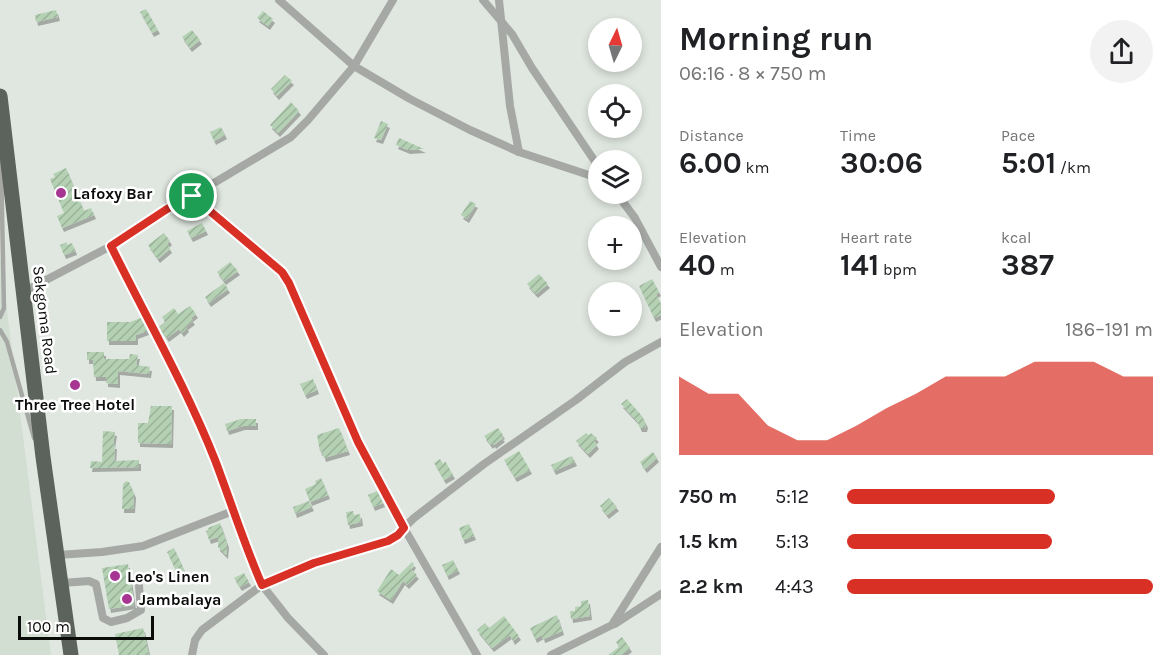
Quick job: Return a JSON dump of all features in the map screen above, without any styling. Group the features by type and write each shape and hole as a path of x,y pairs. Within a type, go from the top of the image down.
{"highway":[{"name":"Sekgoma Road","path":"0,96 43,457 71,655"}],"street":[{"path":"279,0 354,66 410,99 519,152 588,175"},
{"path":"23,292 111,246 167,209 291,136 308,120 354,66 393,0"},
{"path":"483,0 500,20 588,151"},
{"path":"499,0 512,117 519,152"},
{"path":"192,196 282,272 296,296 358,442 473,653"},
{"path":"624,204 635,218 661,267"},
{"path":"111,246 182,387 215,460 244,545 262,585 288,618 324,655"},
{"path":"192,655 195,640 202,630 262,585 314,563 388,541 398,535 484,464 576,400 624,362 661,342"},
{"path":"58,555 143,546 233,511"},
{"path":"612,625 661,547"},
{"path":"62,584 89,581 96,584 103,618 111,622 127,618 141,610 139,586"},
{"path":"551,655 612,625 661,594"}],"lane":[{"path":"0,139 4,308 0,316"},
{"path":"0,330 8,342 33,435 43,457"}],"shaded area":[{"path":"0,256 51,655 0,655"}],"building":[{"path":"146,9 158,30 152,33 140,12"},
{"path":"56,10 58,17 36,22 35,15"},
{"path":"263,11 273,19 268,26 257,18"},
{"path":"192,30 200,40 190,48 182,37"},
{"path":"285,75 292,81 277,96 271,89"},
{"path":"291,102 299,111 278,133 270,125"},
{"path":"381,121 388,124 381,140 374,138"},
{"path":"221,127 225,135 214,141 210,132"},
{"path":"399,138 424,149 408,150 396,145"},
{"path":"66,168 84,211 91,208 94,215 62,228 57,216 64,213 50,179 55,177 53,174"},
{"path":"470,201 476,204 467,219 461,215"},
{"path":"202,223 206,231 191,238 187,231"},
{"path":"164,233 170,241 167,244 170,249 158,259 148,245"},
{"path":"67,242 67,245 72,243 75,251 64,255 60,245"},
{"path":"230,262 238,271 224,281 217,272"},
{"path":"539,274 548,284 536,294 527,284"},
{"path":"652,279 659,292 656,294 661,304 661,315 654,318 642,292 642,284"},
{"path":"224,283 228,289 209,303 205,297"},
{"path":"190,306 196,314 191,318 193,321 182,333 179,329 167,338 159,327 165,322 162,317 174,308 178,314"},
{"path":"141,318 147,331 136,335 136,341 107,341 107,322 130,322"},
{"path":"87,352 104,352 104,359 129,359 130,354 138,355 136,365 150,367 149,374 118,371 118,384 106,383 106,377 94,377 93,360 87,360"},
{"path":"313,379 317,390 305,395 300,384"},
{"path":"627,399 642,416 646,424 645,428 640,428 637,421 621,404"},
{"path":"151,406 172,406 171,444 138,443 138,423 148,423"},
{"path":"241,419 256,419 256,426 243,426 227,431 225,424"},
{"path":"339,428 348,451 324,458 322,451 320,452 317,435"},
{"path":"498,428 503,438 491,445 484,436"},
{"path":"103,431 115,432 114,461 139,460 139,467 90,468 91,461 102,462"},
{"path":"586,433 589,435 591,433 597,438 594,441 597,445 588,454 576,441"},
{"path":"519,451 530,470 515,478 504,460"},
{"path":"653,452 657,458 645,469 640,462"},
{"path":"572,456 575,462 554,471 551,465"},
{"path":"440,459 443,464 445,461 453,475 444,480 434,463"},
{"path":"321,478 328,495 310,502 305,489 316,484 315,481"},
{"path":"126,481 129,482 134,494 133,509 122,509 123,484"},
{"path":"377,491 383,503 373,507 368,495"},
{"path":"609,498 617,507 607,515 600,506"},
{"path":"309,501 312,507 295,514 293,507"},
{"path":"353,511 354,515 360,514 361,522 348,525 346,512"},
{"path":"220,523 227,544 226,555 218,547 218,537 209,540 206,531"},
{"path":"469,524 474,536 463,540 459,528"},
{"path":"174,548 186,574 179,577 167,552"},
{"path":"453,560 458,570 447,576 442,565"},
{"path":"412,562 414,564 411,569 417,575 407,585 403,581 391,600 377,591 391,569 399,575"},
{"path":"128,564 134,605 109,609 102,568"},
{"path":"244,573 249,582 240,587 234,578"},
{"path":"588,600 590,616 571,619 570,611 575,611 575,607 581,606 581,601"},
{"path":"557,615 562,631 543,639 542,635 535,639 530,628"},
{"path":"504,616 519,636 513,641 510,635 492,648 477,630 485,623 489,628"},
{"path":"143,628 149,655 119,655 115,634"},
{"path":"622,637 630,648 621,655 608,655 619,647 616,642"}],"place":[{"name":"Lafoxy Bar","path":"61,193"},
{"name":"Three Tree Hotel","path":"75,385"},
{"name":"Leo's Linen","path":"115,576"},
{"name":"Jambalaya","path":"127,599"}],"route":[{"path":"192,196 282,272 289,283 358,442 404,528 388,541 314,563 262,585 244,545 215,460 182,387 111,246 167,209 192,196"}]}
